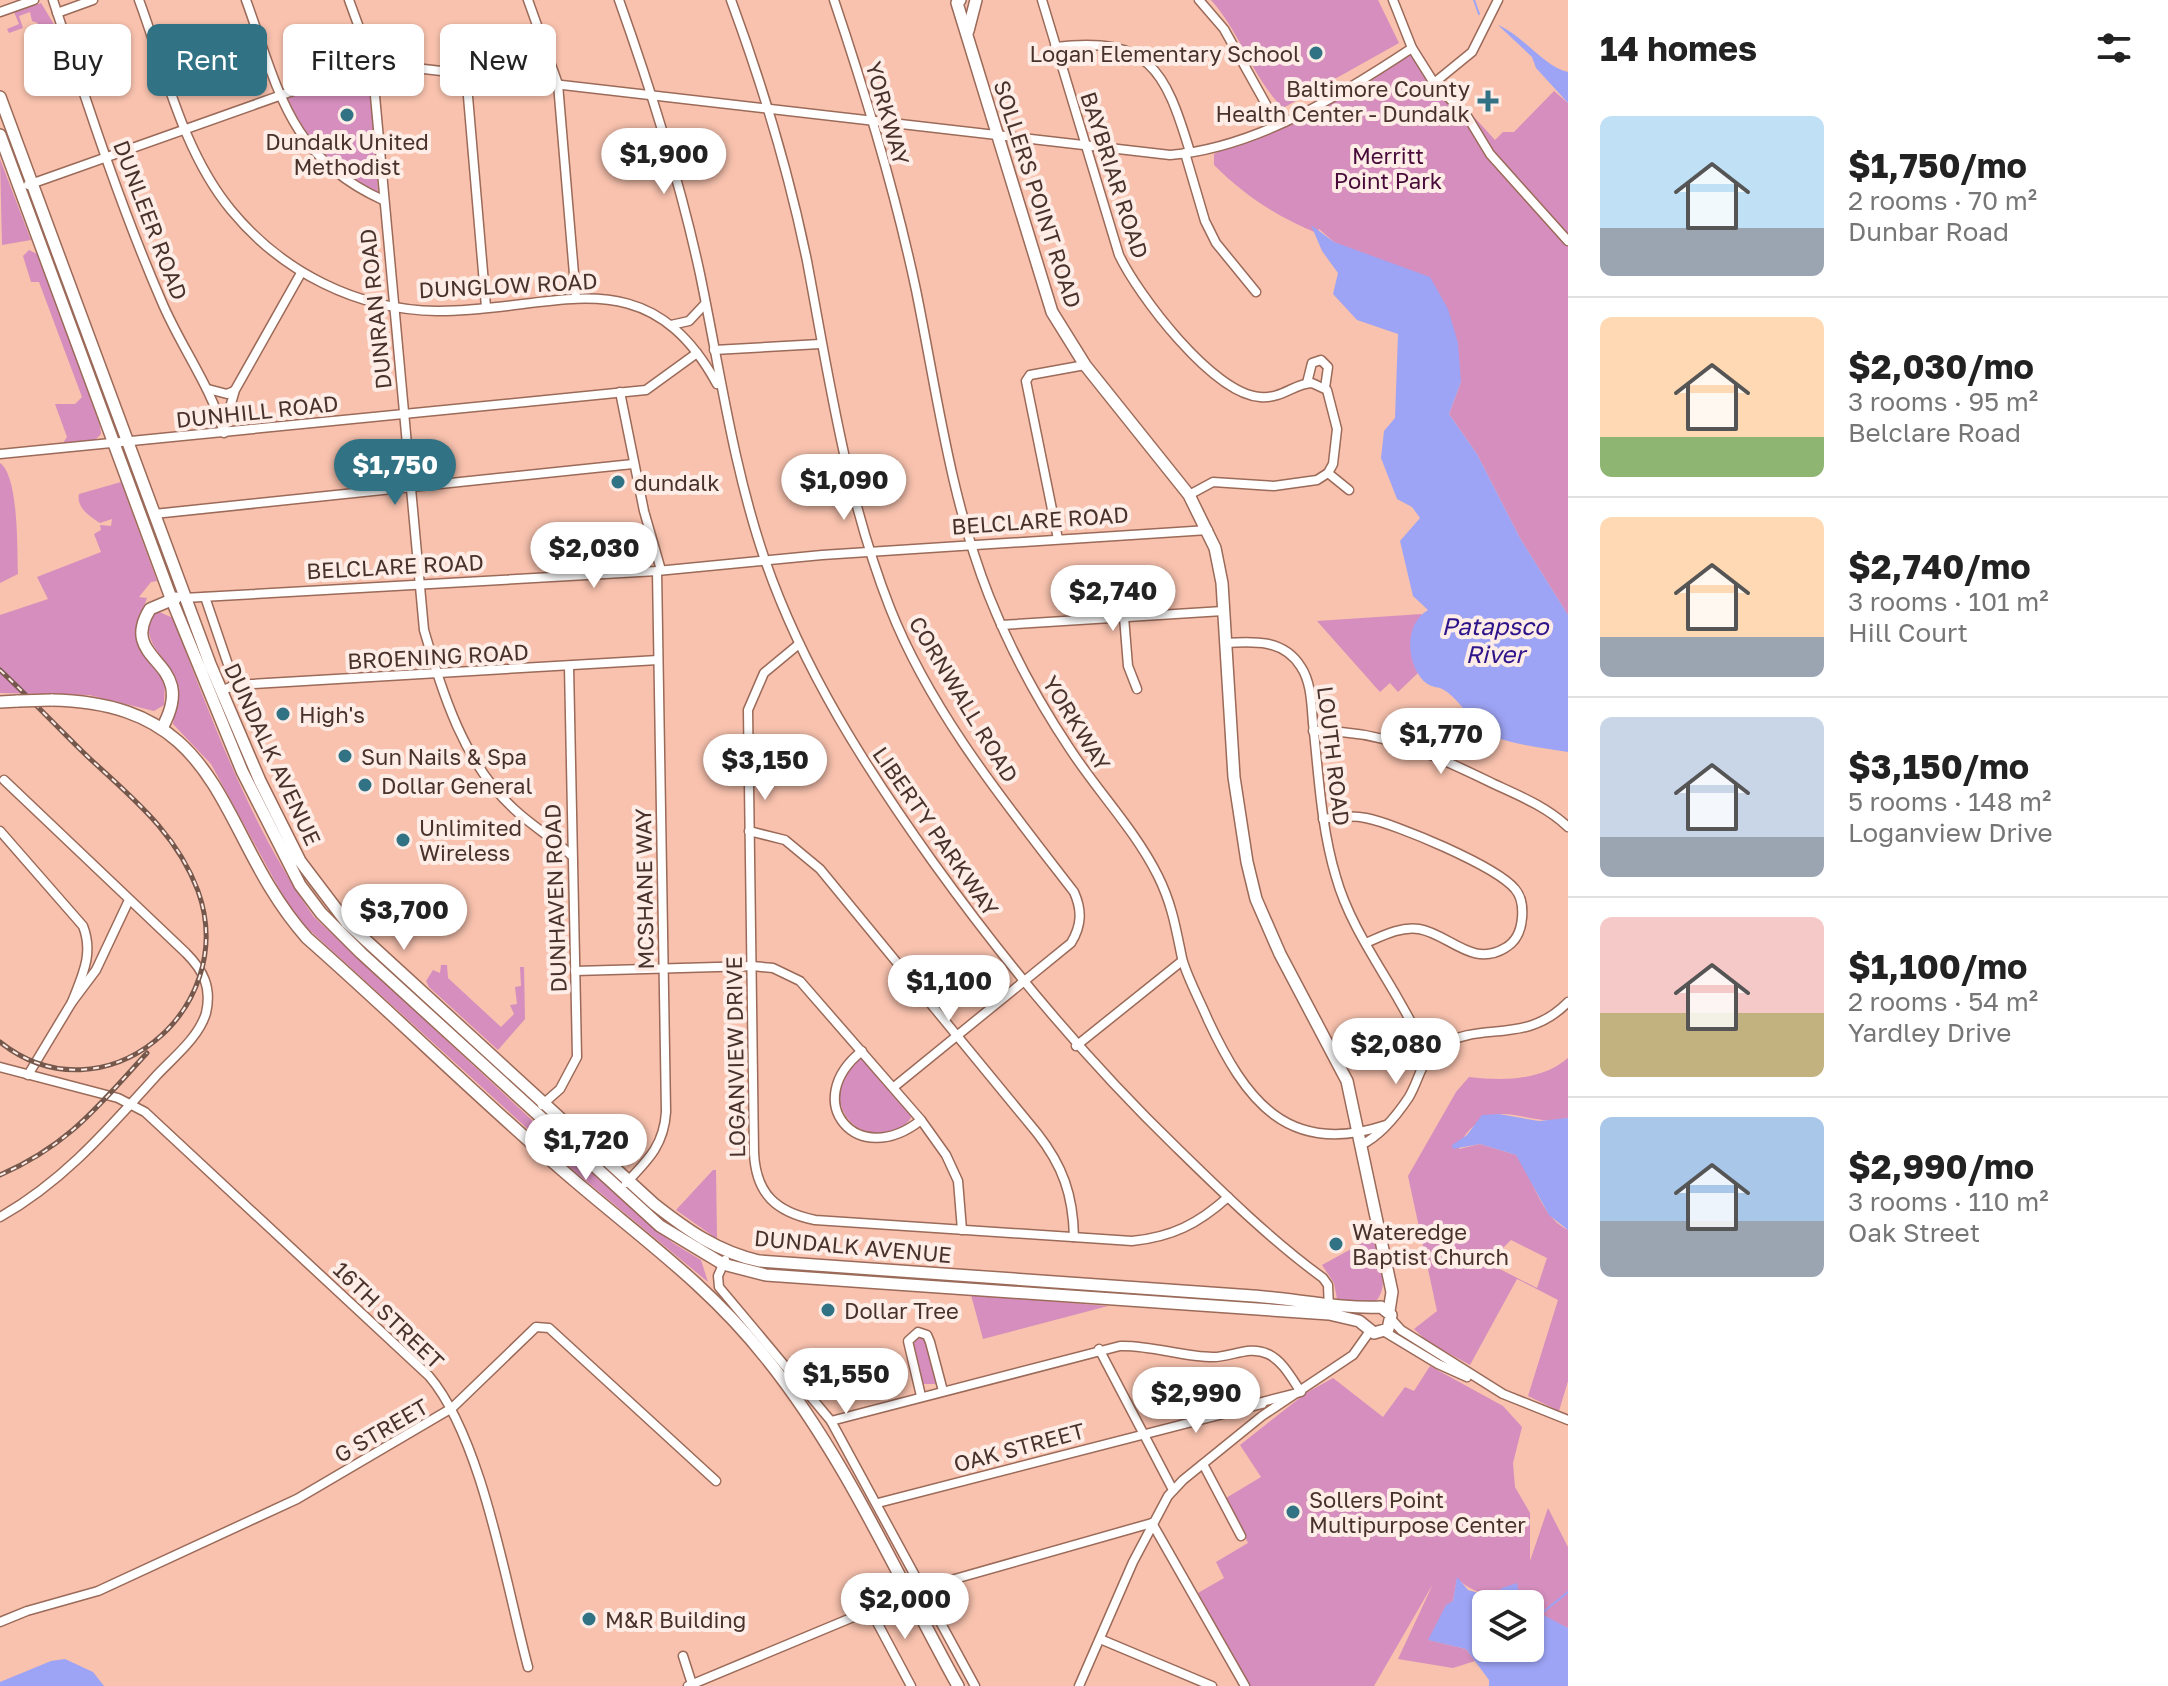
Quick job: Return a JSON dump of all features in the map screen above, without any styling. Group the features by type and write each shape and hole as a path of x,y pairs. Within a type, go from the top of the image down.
{"main road":[{"path":"958,3 975,0 968,31"},
{"name":"SOLLERS POINT ROAD","path":"958,3 1044,291 1061,328 1085,365 1189,495 1208,530 1220,564 1238,816 1256,899 1303,999 1342,1070 1392,1292 1390,1315"},
{"name":"DUNDALK AVENUE","path":"0,97 26,186 114,443 247,768 300,885 321,913 535,1113 624,1185 683,1227 729,1252 782,1263 1329,1308 1369,1329 1385,1332"},
{"name":"DUNDALK AVENUE","path":"0,135 26,186 127,442 154,514 178,598 221,691 247,768 300,861 328,902 367,942 544,1103 678,1239 723,1264 758,1274 797,1279 1373,1308 1390,1315"},
{"path":"162,728 172,708 174,688 143,643 141,630 150,609 178,598"},
{"path":"0,702 51,700 106,705 162,728 206,770 234,815 277,901 307,938 566,1173 678,1264 747,1336 816,1427 958,1686"},
{"path":"1369,1329 1365,1319 1388,1285"},
{"path":"1385,1332 1390,1315"}],"street":[{"path":"0,12 34,0"},
{"name":"DUNLEER ROAD","path":"53,0 162,304 208,389 224,433"},
{"path":"57,13 93,0"},
{"name":"DUNGLOW ROAD","path":"139,0 186,130 229,208 271,251 301,273 342,292 393,305 436,311 576,298 624,302 647,310 671,325 697,353 720,390"},
{"path":"246,0 293,122 318,159 345,181 383,200"},
{"name":"DUNRAN ROAD","path":"349,0 358,24"},
{"path":"528,0 558,84 576,298"},
{"name":"LIBERTY PARKWAY","path":"619,0 653,95 686,216 720,390 766,562 799,644 842,724 901,817 1022,983 1076,1046 1228,1197 1323,1278 1328,1285 1329,1308"},
{"name":"CORNWALL ROAD","path":"731,0 767,109 806,261 820,344 870,552 891,610 916,662 971,753 1079,902 1080,922 1071,943 894,1087"},
{"name":"YORKWAY","path":"834,0 874,121 917,295 938,418 972,544 1001,625 1063,738 1152,864 1176,918 1182,961 1233,1072 1252,1098 1270,1113 1297,1127 1327,1132 1358,1131 1386,1125"},
{"name":"BAYBRIAR ROAD","path":"1042,0 1127,272 1180,340 1225,382 1253,396 1281,396 1307,383 1312,363 1321,360 1328,367 1325,388 1337,429 1333,464 1328,473"},
{"path":"1199,0 1224,29 1277,124"},
{"path":"1393,0 1412,48 1434,83 1467,116 1490,154 1568,241"},
{"path":"1434,83 1472,52 1498,0"},
{"path":"1055,47 1097,44 1134,52 1167,88 1205,221 1216,243 1256,292"},
{"path":"558,84 1086,147 1188,153 1277,124 1412,48"},
{"path":"26,186 281,95"},
{"name":"DUNRAN ROAD","path":"375,96 424,630 437,674 477,767 513,808 571,855"},
{"path":"468,96 486,307"},
{"path":"224,433 235,390 301,273"},
{"path":"671,325 689,321 705,304"},
{"path":"714,350 820,344"},
{"name":"DUNHILL ROAD","path":"0,454 620,392 652,387 697,353"},
{"path":"1058,539 1026,381 1030,375 1085,365"},
{"path":"1307,383 1325,388"},
{"path":"208,389 227,394 235,390"},
{"name":"MCSHANE WAY","path":"620,392 633,464 659,570 665,1135 644,1166 624,1185"},
{"path":"154,514 633,464"},
{"path":"1189,495 1213,482 1274,486 1317,480 1328,473 1349,490"},
{"name":"BELCLARE ROAD","path":"178,598 659,570 766,562 773,558 1208,530"},
{"name":"DUNDALK AVENUE","path":"205,597 235,685"},
{"path":"1001,625 1223,611"},
{"path":"1124,617 1128,666 1137,689"},
{"name":"LOUTH ROAD","path":"1225,643 1265,642 1286,650 1306,676 1323,819 1337,881 1366,943 1414,1028 1424,1058"},
{"name":"LOGANVIEW DRIVE","path":"799,644 764,673 748,710 754,1162 767,1198 791,1215 815,1220 1132,1241 1167,1237 1201,1220 1228,1197"},
{"name":"BROENING ROAD","path":"221,691 235,685 658,660"},
{"name":"DUNHAVEN ROAD","path":"535,1113 560,1089 577,1057 569,666"},
{"path":"1313,731 1367,734 1422,749 1520,796 1568,827"},
{"path":"0,1217 63,1175 131,1104 197,1031 208,997 203,971 197,963 4,780"},
{"path":"1323,819 1362,817 1405,830 1493,873 1512,885 1521,898 1523,915 1519,933 1499,951 1474,954 1419,929 1394,932 1366,943"},
{"path":"0,831 83,926 87,938 87,960 72,1002"},
{"path":"749,831 774,835 808,855 1052,1153 1070,1193 1074,1237"},
{"path":"28,1075 72,1002 96,970 129,900"},
{"path":"1076,1046 1182,961"},
{"path":"575,971 752,966 773,968 800,981 894,1087 946,1155 958,1181 962,1230"},
{"path":"1361,1145 1373,1139 1408,1099 1424,1058 1455,1039 1527,1028 1568,1002"},
{"path":"862,1051 847,1063 835,1084 835,1102 845,1125 858,1136 883,1139 898,1136 921,1120"},
{"path":"0,1067 131,1104"},
{"name":"16TH STREET","path":"131,1104 145,1112 416,1363 452,1408 476,1473 528,1667"},
{"path":"729,1252 723,1264 719,1287 831,1421 975,1686"},
{"name":"DUNDALK AVENUE","path":"1390,1315 1401,1330 1472,1377"},
{"name":"G STREET","path":"0,1622 98,1591 258,1520 452,1408 530,1331 543,1326 716,1481"},
{"path":"1079,1686 1152,1523 1173,1490 1262,1416 1353,1355 1369,1329"},
{"path":"921,1396 908,1341 918,1332 927,1335 930,1342 943,1391"},
{"name":"DUNDALK AVENUE","path":"1385,1332 1438,1364 1568,1420"},
{"path":"831,1421 1099,1349 1137,1345 1217,1357 1242,1351 1264,1352 1279,1362 1301,1392"},
{"path":"1099,1349 1173,1490"},
{"name":"OAK STREET","path":"878,1503 1301,1392"},
{"path":"1262,1402 1262,1416"},
{"path":"1203,1464 1241,1536"},
{"path":"683,1656 690,1685 923,1588 1152,1523"},
{"path":"1152,1523 1241,1684"},
{"path":"871,1611 911,1686"},
{"path":"1100,1639 1212,1686"}],"green space":[{"name":"Logan Elementary School","path":"1211,0 1378,0 1399,43 1283,108 1263,83"},
{"path":"41,3 54,24 37,24 32,21 30,12 19,16 23,28 9,33 7,29 19,24 14,12"},
{"name":"Merritt Point Park","path":"1410,52 1435,91 1444,84 1495,140 1503,132 1514,132 1554,91 1568,103 1568,615 1520,538 1477,454 1449,414 1461,382 1351,250 1334,242 1319,229 1317,233 1275,212 1237,186 1214,165 1214,154 1303,113"},
{"path":"284,96 372,96 378,192 361,187 333,169 300,126"},
{"path":"0,159 31,240 2,245"},
{"path":"29,250 41,256 100,426 101,434 94,441 63,443 67,437 55,404 75,404 82,397 39,282 31,282 23,256"},
{"path":"0,463 11,482 14,498 18,574 0,583"},
{"path":"121,482 157,581 151,582 139,597 147,598 136,629 165,681 164,705 154,711 89,695 0,693 0,615 48,599 37,577 101,552 94,534 101,530 100,525 111,526 112,519 100,523 84,511 79,494"},
{"path":"157,611 173,618 234,772 270,846 314,917 548,1135 673,1243 701,1260 708,1282 574,1171 294,916 211,764 173,724 179,697 177,682 151,640 149,630 149,618"},
{"path":"1422,614 1412,643 1418,673 1398,692 1390,683 1380,692 1317,621"},
{"path":"441,965 447,965 448,978 501,1027 514,1014 510,1005 517,1004 515,987 521,986 520,967 524,967 525,1019 498,1050 429,987 426,981 433,970 440,973"},
{"path":"862,1056 912,1116 906,1124 890,1133 872,1133 855,1126 842,1109 840,1077"},
{"path":"1568,1058 1568,1118 1540,1120 1508,1114 1493,1115 1469,1131 1459,1149 1480,1144 1516,1155 1544,1207 1568,1230 1568,1381 1559,1411 1528,1396 1558,1300 1517,1279 1470,1365 1428,1342 1414,1329 1437,1311 1408,1176 1456,1092 1469,1077 1521,1078 1557,1066","holes":["1511,1240 1547,1258 1537,1288 1488,1263"]},
{"path":"716,1170 717,1239 676,1210"},
{"path":"1373,1237 1383,1280 1379,1296 1374,1303 1337,1299 1334,1283 1322,1265"},
{"path":"736,1262 766,1269 1320,1304 1322,1309 764,1271"},
{"path":"971,1295 1108,1306 983,1339"},
{"path":"917,1335 924,1338 935,1384 921,1384 911,1337"},
{"path":"1430,1366 1503,1406 1522,1427 1513,1463 1515,1487 1530,1513 1530,1561 1548,1508 1568,1547 1568,1628 1544,1617 1544,1590 1475,1590 1457,1579 1453,1601 1446,1606 1429,1640 1466,1649 1472,1662 1453,1668 1398,1659 1433,1584 1374,1686 1249,1686 1198,1593 1224,1578 1216,1562 1248,1543 1226,1498 1261,1477 1240,1445 1306,1393 1333,1378 1383,1417 1405,1387 1414,1391"},
{"path":"1171,1389 1218,1399 1223,1408 1178,1420 1164,1395"}],"water":[{"path":"1498,25 1517,36 1551,64 1568,72 1568,103 1536,68 1532,57"},
{"name":"Patapsco River","path":"1311,225 1334,242 1430,277 1448,309 1458,343 1461,382 1449,414 1477,454 1520,538 1568,615 1568,752 1502,739 1464,723 1468,714 1459,703 1444,690 1426,683 1416,670 1411,652 1412,632 1420,616 1428,610 1413,596 1400,541 1420,518 1412,507 1397,499 1381,458 1384,431 1395,418 1398,334 1357,320 1333,294 1338,273 1322,251"},
{"path":"1499,1114 1539,1121 1568,1118 1568,1230 1549,1215 1516,1155 1480,1144 1453,1149 1452,1145 1467,1135 1482,1115"},
{"path":"1457,1577 1472,1591 1472,1657 1466,1649 1428,1640 1446,1605 1453,1601"},
{"path":"1517,1583 1518,1590 1500,1590 1502,1588"},
{"path":"1544,1615 1568,1628 1568,1686 1489,1686 1489,1680 1476,1662 1544,1662"},
{"path":"65,1659 93,1672 104,1686 0,1686 0,1682 51,1661"}],"waterway":[{"path":"1474,0 1479,14"},
{"path":"1544,1611 1568,1592"}],"railway":[{"path":"0,670 165,833 189,870 198,891 206,935 200,976 181,1013 154,1042 119,1062 80,1070 40,1064 0,1042"},
{"path":"0,1175 45,1151 81,1123 147,1053"}],"place":[{"name":"Logan Elementary School","path":"1316,53"},
{"name":"Baltimore County Health Center - Dundalk","path":"1488,101"},
{"name":"Dundalk United Methodist","path":"347,115"},
{"name":"dundalk","path":"618,482"},
{"name":"High's","path":"283,714"},
{"name":"Sun Nails & Spa","path":"345,756"},
{"name":"Dollar General","path":"365,785"},
{"name":"Unlimited Wireless","path":"403,840"},
{"name":"Wateredge Baptist Church","path":"1336,1244"},
{"name":"Dollar Tree","path":"828,1310"},
{"name":"Sollers Point Multipurpose Center","path":"1293,1512"},
{"name":"M&R Building","path":"589,1619"}]}
